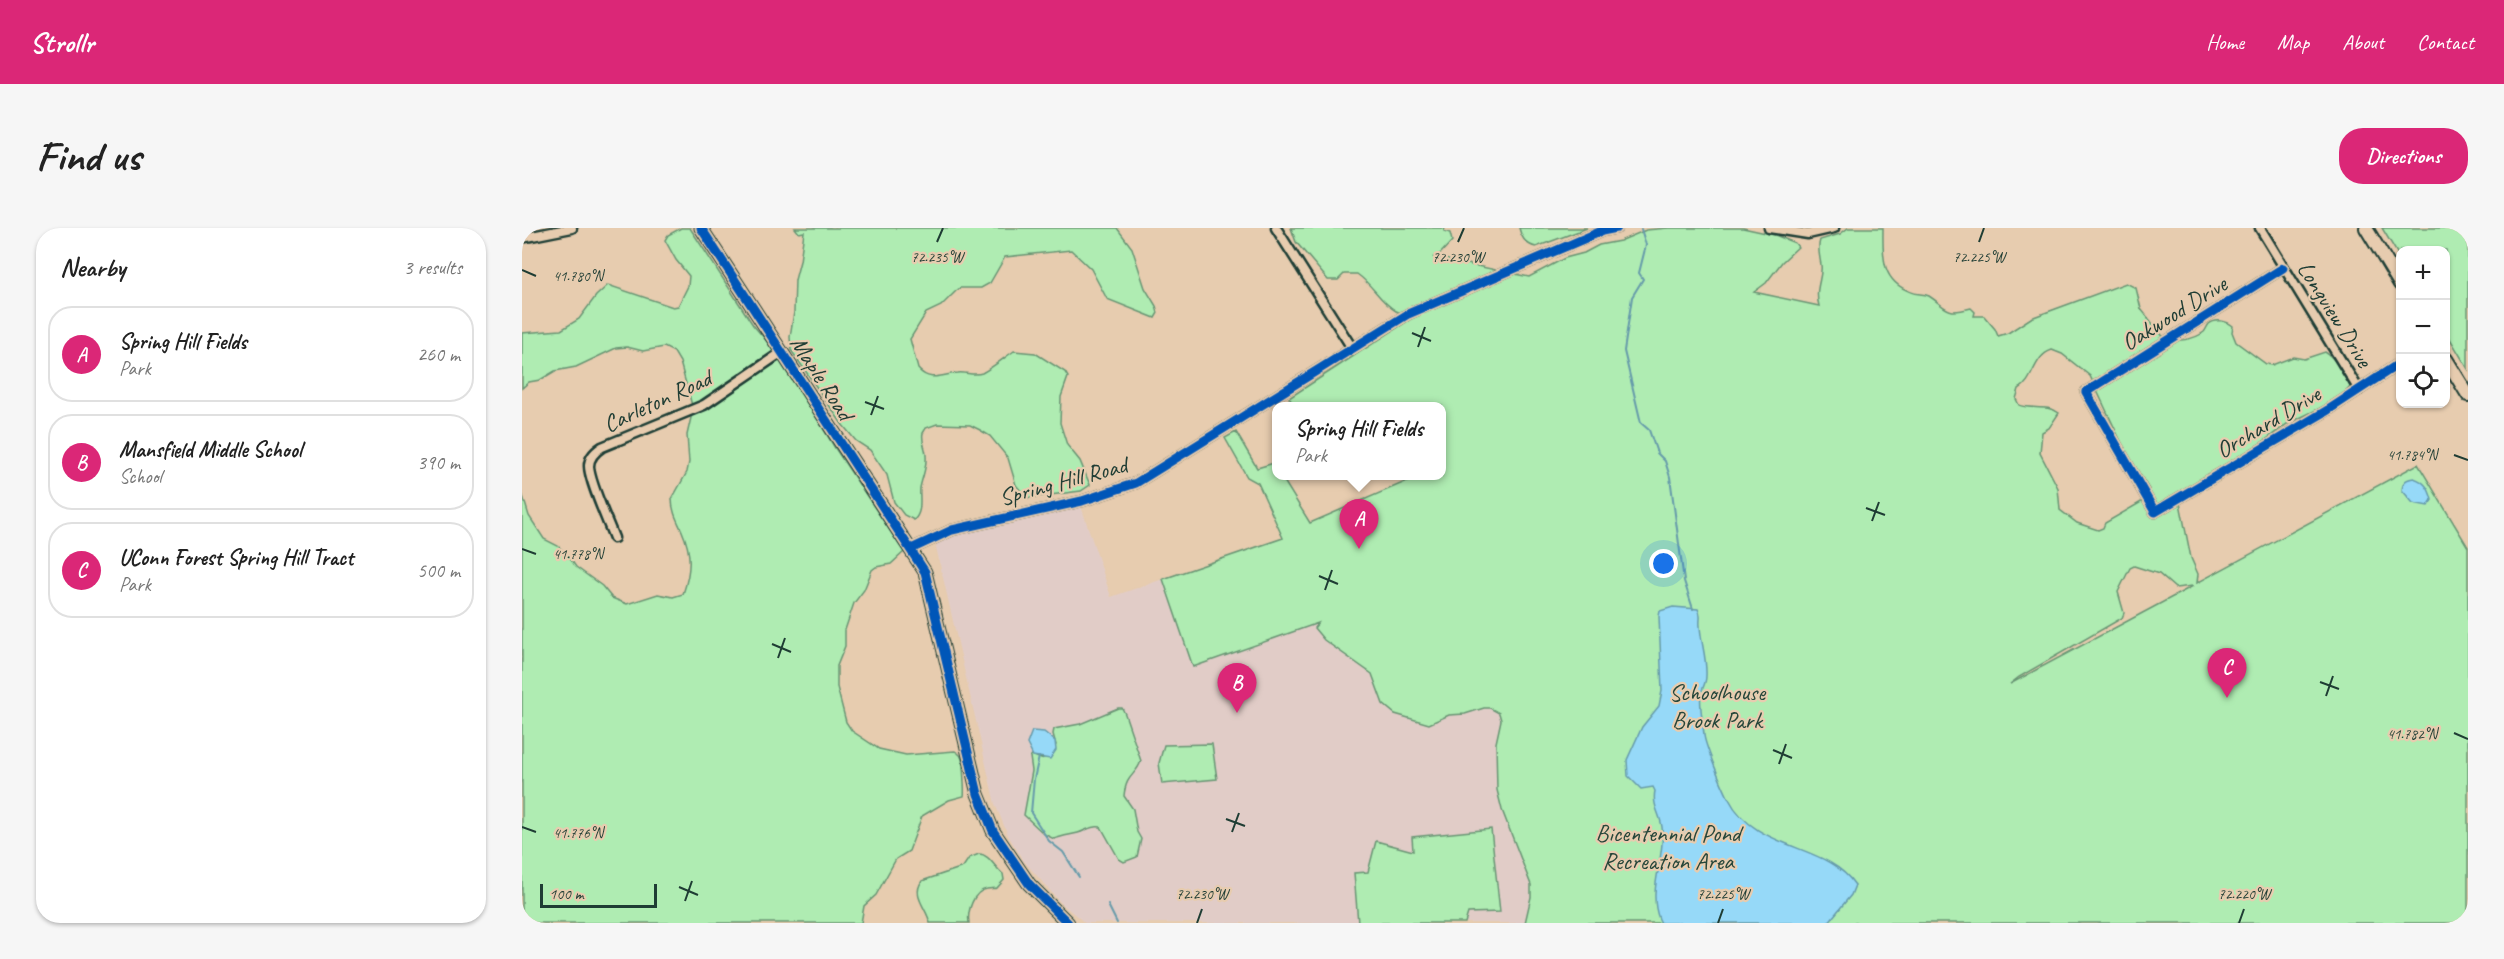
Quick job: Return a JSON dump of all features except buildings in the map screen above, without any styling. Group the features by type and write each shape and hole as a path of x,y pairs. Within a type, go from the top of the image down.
{"main road":[{"path":"2367,228 2396,277"},
{"path":"2450,367 2468,396"}],"street":[{"path":"522,238 572,228"},
{"name":"Maple Road","path":"701,228 874,496 911,549"},
{"path":"1276,228 1352,348"},
{"name":"Spring Hill Road","path":"911,549 952,530 1082,501 1136,483 1408,314 1602,231 1617,228"},
{"path":"1769,228 1808,234 1834,228"},
{"name":"Longview Drive","path":"2260,228 2359,390"},
{"name":"Oakwood Drive","path":"2155,512 2086,392 2283,268"},
{"name":"Carleton Road","path":"614,538 591,477 589,467 594,454 602,447 704,405 782,352"},
{"name":"Orchard Drive","path":"2155,512 2396,366"},
{"path":"911,549 925,572 978,794 993,831 1029,884 1068,923"}],"shaded area":[{"path":"1081,506 1111,597 1163,579 1193,667 1350,611 1499,710 1531,880 1528,923 1085,923 1061,903 1023,860 1008,835 995,804 936,547 938,542 945,538"}],"green space":[{"path":"681,228 690,228 753,325 778,354 835,448 904,552 891,564 872,570 864,590 854,603 845,630 845,646 837,666 837,687 846,722 852,731 879,749 906,755 955,751 962,759 964,796 949,800 922,816 909,851 896,859 876,895 864,906 861,923 522,923 522,493 529,516 544,539 558,546 576,567 602,586 612,598 627,604 658,594 673,597 683,594 688,577 689,555 672,499 687,472 689,462 687,435 693,409 680,362 674,352 664,347 643,351 627,347 616,348 576,367 555,371 540,380 529,382 522,388 522,333 561,330 579,319 596,296 608,285 673,307 678,306 688,286 689,276 676,260 665,240 668,235"},
{"path":"795,228 1117,228 1132,248 1145,288 1156,306 1158,313 1155,318 1107,299 1091,269 1071,250 1005,257 990,283 981,288 960,288 941,306 926,313 910,339 918,369 927,376 982,373 1014,351 1035,353 1065,372 1068,377 1061,397 1060,423 1067,445 1080,461 1090,485 1081,491 1027,498 1016,485 1008,458 990,436 970,425 937,424 926,428 923,433 926,460 920,488 919,513 914,520 904,515 894,502 887,475 870,450 856,441 842,424 791,350 795,280 804,232 799,233"},
{"name":"Schoolhouse Brook Park","path":"1291,228 1445,228 1444,231 1450,233 1452,241 1434,257 1529,277 1565,258 1584,253 1599,245 1620,241 1646,230 1743,228 1775,235 1795,243 1798,247 1782,262 1766,283 1754,292 1819,306 1817,294 1821,270 1820,240 1840,234 1848,228 1883,228 1885,266 1894,281 1911,292 1929,296 1948,310 1971,308 1975,312 1974,316 1984,316 1998,336 2008,333 2031,318 2126,283 2136,288 2141,309 2165,339 2190,339 2204,332 2212,322 2221,321 2233,326 2232,332 2236,342 2266,364 2272,365 2293,357 2304,359 2325,352 2340,367 2350,387 2339,399 2287,424 2257,446 2178,493 2191,558 2198,574 2197,583 2418,464 2468,547 2468,923 1525,923 1531,897 1531,885 1502,810 1497,790 1496,743 1501,720 1499,713 1490,708 1484,708 1465,714 1449,715 1429,724 1395,714 1383,704 1372,674 1324,640 1314,628 1318,623 1193,667 1163,579 1283,538 1258,483 1247,477 1225,438 1236,432 1257,468 1272,464 1272,480 1283,480 1310,523 1410,480 1446,480 1446,402 1292,402 1289,398 1420,313 1396,311 1357,274 1344,274 1338,280 1328,280 1296,242","holes":["2052,350 2062,354 2090,376 2125,450 2150,491 2150,497 2105,523 2103,528 2098,530 2077,523 2060,510 2058,488 2040,453 2042,432 2049,428 2059,413 2050,409 2019,405 2016,399 2019,389 2028,380 2037,363 2046,353","2134,566 2159,574 2175,588 2193,586 2010,684 2122,618 2124,613 2118,592 2130,568"]},
{"path":"1519,228 1587,228 1536,247 1524,240"},
{"path":"2382,228 2468,228 2468,369 2450,339 2450,246 2396,246 2396,251"},
{"path":"1122,708 1125,714 1141,761 1127,783 1124,796 1133,809 1137,832 1141,839 1137,857 1124,862 1119,859 1101,827 1091,827 1054,839 1044,834 1024,815 1032,771 1030,757 1032,755 1041,759 1049,756 1056,745 1054,729 1080,724"},
{"path":"1212,744 1217,779 1162,784 1159,763 1164,745"},
{"path":"1491,829 1500,912 1468,913 1465,923 1358,923 1354,873 1368,872 1376,841 1413,851 1412,837"},
{"path":"979,854 989,859 1003,874 1004,880 997,888 978,894 970,908 969,923 930,923 918,892 922,881 963,867 969,858"}],"water":[{"path":"2414,478 2421,481 2428,489 2432,500 2428,506 2413,503 2402,490 2405,481"},
{"name":"Bicentennial Pond Recreation Area","path":"1673,607 1698,609 1700,613 1706,670 1706,681 1701,693 1704,735 1729,799 1741,816 1756,828 1773,838 1827,861 1843,871 1855,885 1851,895 1828,923 1661,923 1659,919 1655,896 1663,838 1655,791 1653,787 1641,789 1628,776 1627,760 1642,727 1659,706 1662,691 1659,616 1660,611"},
{"path":"1032,731 1044,732 1055,741 1056,750 1050,759 1033,756 1027,744"}],"waterway":[{"path":"1641,229 1646,245 1639,273 1643,279 1632,297 1624,351 1641,423 1649,430 1657,453 1665,461 1670,477 1684,581 1693,609"},
{"path":"1039,757 1034,779 1031,813 1049,841 1063,852 1079,877"},
{"path":"1108,905 1117,923"}],"cycle path":[{"path":"701,228 925,572 978,794 993,831 1029,884 1068,923"},
{"path":"911,549 952,530 1082,501 1136,483 1408,314 1602,231 1617,228"},
{"path":"2283,268 2086,392 2155,512 2328,410 2396,366"}],"place":[{"name":"Spring Hill Fields","path":"1359,549"},
{"name":"UConn Forest Spring Hill Tract","path":"2227,698"},
{"name":"Mansfield Middle School","path":"1237,713"}]}
